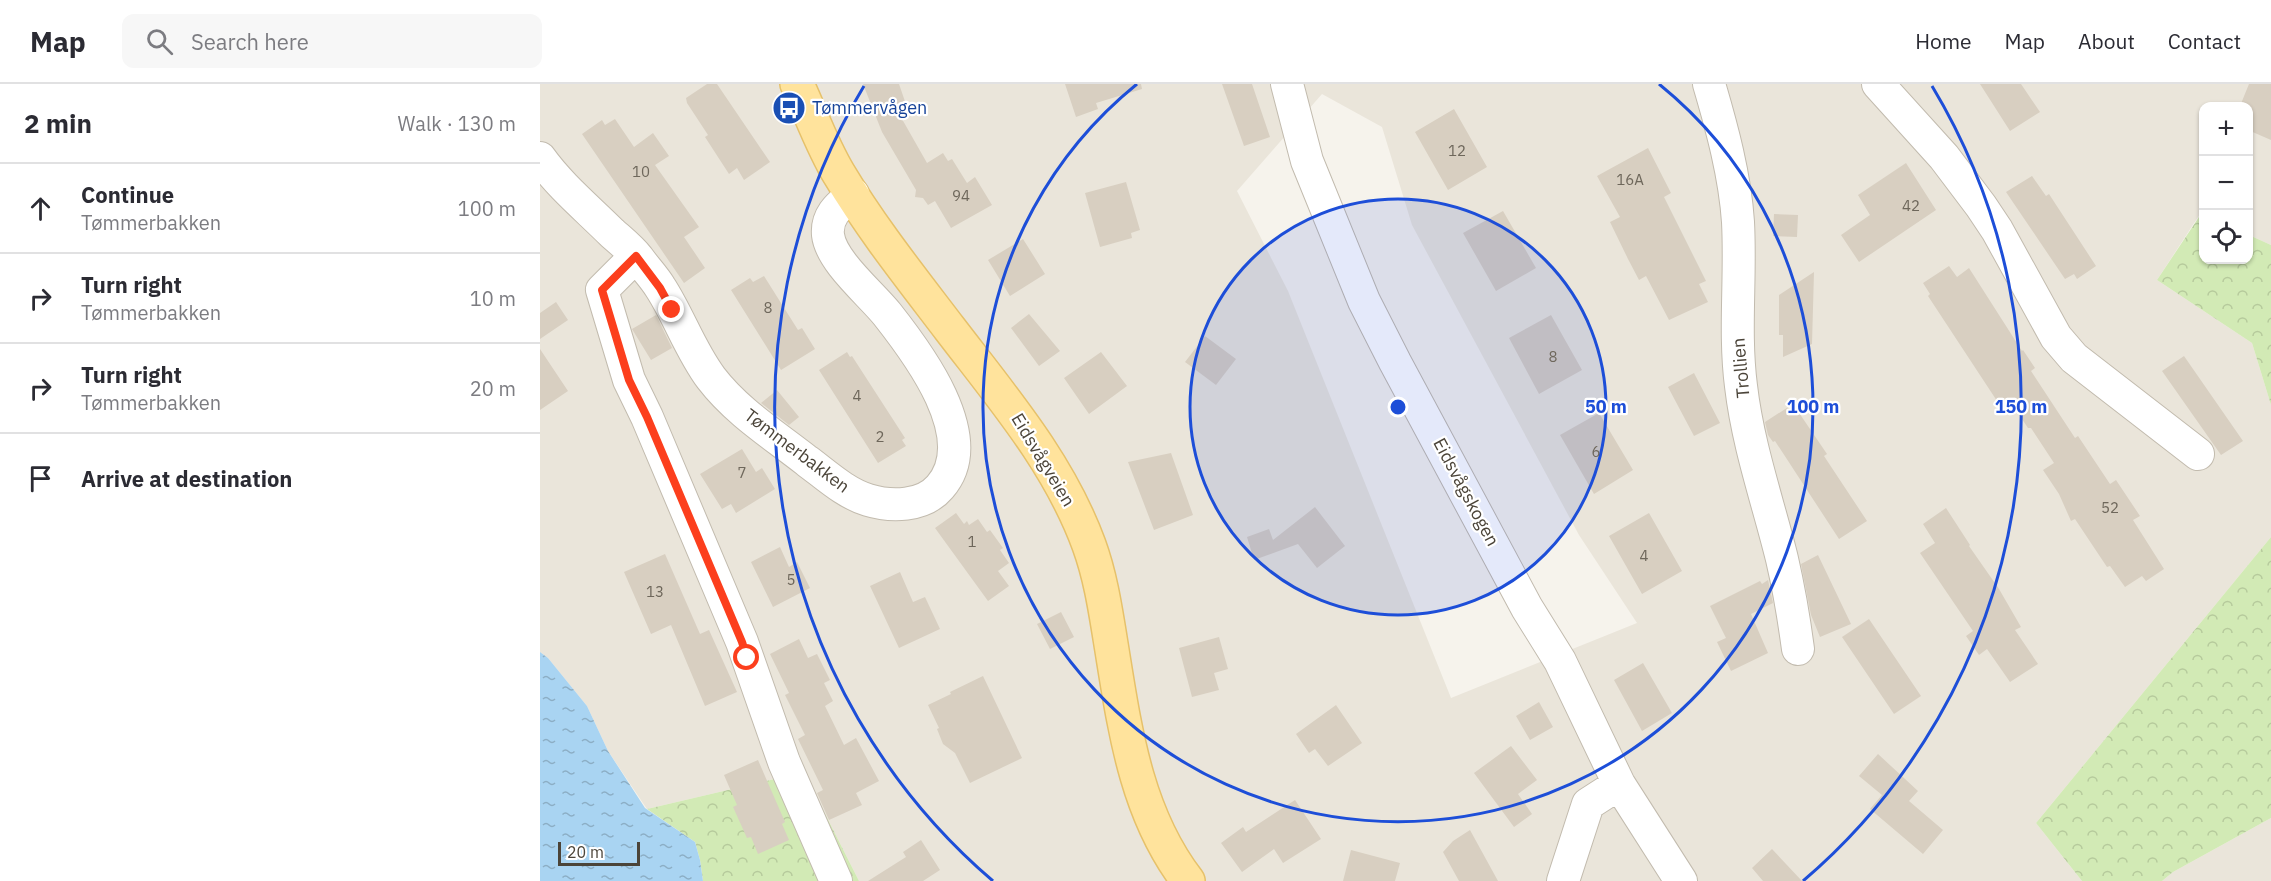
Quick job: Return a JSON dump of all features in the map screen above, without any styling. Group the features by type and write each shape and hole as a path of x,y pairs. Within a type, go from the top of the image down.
{"main road":[{"name":"Eidsvågveien","path":"797,84 827,150 853,194 905,269 1021,420 1059,480 1077,516 1100,577 1120,700 1139,787 1164,846 1188,881"}],"street":[{"name":"Eidsvågskogen","path":"1287,84 1307,161 1364,301 1527,608 1560,661 1619,784 1678,880"},
{"name":"Trollien","path":"1709,84 1719,117 1736,198 1741,387 1754,457 1782,558 1798,649"},
{"path":"1878,84 1944,157 1981,206 1997,230 2056,337 2074,358 2198,454"},
{"name":"Tømmerbakken","path":"540,158 558,179 636,256 660,288 710,377 742,411 830,478 860,497 899,505 917,502 940,488 950,468 953,457 950,420 923,362 886,313 831,248 828,223 832,214 853,194"},
{"path":"636,256 602,290 629,380 647,417 742,642 784,762 836,881"},
{"path":"1563,881 1588,804 1619,784"}],"shaded area":[{"path":"540,84 2271,84 2271,245 2253,237 2253,102 2199,102 2199,216 2157,280 2252,343 2271,405 2271,537 2036,823 2082,881 859,881 804,772 647,809 608,751 587,706 548,658 540,652","holes":["1322,94 1382,127 1412,225 1579,535 1637,623 1451,698 1288,291 1237,191"]},
{"path":"2271,818 2271,881 2162,881 2173,872"}],"green space":[{"path":"2199,217 2199,264 2253,264 2253,237 2271,245 2271,405 2252,343 2157,280"},
{"path":"2271,537 2271,818 2173,872 2162,881 2082,881 2036,823"},
{"path":"804,772 859,881 703,881 695,842 647,809"}],"water":[{"path":"540,652 548,658 587,706 608,751 645,808 695,842 703,881 540,881"}],"building":[{"path":"707,84 717,84 770,162 744,180 737,168 729,174 705,137 708,135 687,103 686,98"},
{"path":"863,84 899,84 910,116 902,119 927,163 943,153 948,161 952,159 967,183 975,177 992,205 951,228 935,201 928,205 923,198 915,197 916,190 882,132"},
{"path":"1065,84 1141,84 1142,89 1096,103 1098,109 1076,117"},
{"path":"1222,84 1252,84 1270,137 1244,146"},
{"path":"1980,84 2021,84 2040,112 2010,131"},
{"path":"2249,84 2271,84 2271,140 2253,132 2253,102 2242,102"},
{"path":"1454,109 1487,167 1448,190 1415,132"},
{"path":"615,119 634,147 653,133 669,156 655,165 699,227 684,237 705,268 684,283 582,134 602,120 605,125"},
{"path":"1648,148 1671,193 1664,197 1706,281 1699,284 1708,302 1669,320 1646,276 1639,280 1628,259 1610,222 1620,217 1597,176"},
{"path":"1906,163 1936,210 1859,262 1841,235 1870,215 1858,195"},
{"path":"2032,176 2046,196 2049,194 2096,266 2077,279 2074,274 2065,279 2006,192"},
{"path":"1126,182 1140,230 1131,233 1132,238 1100,247 1085,193"},
{"path":"1503,211 1536,268 1496,291 1463,233"},
{"path":"1774,214 1798,215 1797,237 1773,236"},
{"path":"1023,239 1045,274 1010,296 988,260"},
{"path":"1949,266 1957,277 1969,268 2035,368 2031,371 2075,438 2078,436 2110,484 2116,480 2140,516 2133,520 2164,569 2146,581 2142,576 2125,587 2110,566 2107,567 2075,519 2071,521 2059,494 2043,470 2054,463 2008,398 1999,404 1928,296 1930,294 1923,283"},
{"path":"1814,272 1812,344 1783,357 1783,335 1779,335 1779,295"},
{"path":"764,276 798,330 802,328 815,349 781,370 731,290 750,278 753,282"},
{"path":"556,302 568,320 540,339 540,313"},
{"path":"1029,314 1060,351 1039,366 1011,328"},
{"path":"656,315 672,348 651,360 632,329"},
{"path":"1551,315 1582,370 1539,394 1509,338"},
{"path":"1205,336 1236,359 1216,385 1185,362"},
{"path":"540,349 568,391 540,410"},
{"path":"847,352 850,357 852,356 905,438 902,440 906,446 878,463 819,370"},
{"path":"1101,352 1127,386 1089,414 1064,378"},
{"path":"2184,356 2243,441 2221,455 2162,371"},
{"path":"1694,373 1720,423 1694,436 1668,387"},
{"path":"777,390 799,417 789,425 761,403"},
{"path":"1793,404 1827,454 1824,456 1867,521 1839,539 1775,441 1773,442 1768,435 1765,422"},
{"path":"1599,413 1633,470 1594,494 1560,435"},
{"path":"742,449 756,472 762,468 775,489 736,513 731,504 722,509 700,474"},
{"path":"1171,453 1193,515 1154,530 1128,462"},
{"path":"1315,507 1345,546 1317,568 1298,544 1254,560 1247,537 1269,529 1273,540"},
{"path":"1946,508 1999,589 2021,627 2015,630 2038,664 2010,682 1987,649 1979,655 1966,636 1973,631 1920,553 1935,543 1923,524"},
{"path":"956,513 964,524 967,521 969,525 978,519 987,532 990,530 1003,548 1000,550 1009,563 998,571 1009,586 988,601 935,528"},
{"path":"1649,513 1682,571 1642,594 1609,536"},
{"path":"780,547 789,567 797,562 810,588 773,607 751,562"},
{"path":"665,554 700,634 709,630 737,692 705,706 671,625 651,634 624,572"},
{"path":"1818,555 1851,624 1820,637 1811,615 1801,564"},
{"path":"900,572 913,602 925,597 940,629 899,648 870,586"},
{"path":"1768,580 1773,603 1751,614 1768,653 1731,671 1717,642 1726,638 1710,606 1760,581 1762,584"},
{"path":"1061,612 1074,637 1050,649 1037,624"},
{"path":"1869,619 1921,696 1894,714 1842,637"},
{"path":"1219,637 1228,669 1214,673 1219,690 1192,697 1179,648"},
{"path":"799,639 808,658 817,654 830,680 824,683 833,701 825,706 844,745 856,738 879,781 856,793 862,805 829,820 817,793 823,790 798,739 805,735 785,695 789,693 770,654"},
{"path":"1643,663 1672,713 1642,731 1614,680"},
{"path":"983,676 1022,758 970,783 955,753 943,744 937,729 939,728 928,705"},
{"path":"1539,702 1553,727 1530,740 1516,716"},
{"path":"1336,705 1362,743 1328,766 1315,749 1309,753 1296,734"},
{"path":"1511,746 1537,780 1518,794 1532,814 1514,827 1474,773"},
{"path":"1878,754 1918,791 1909,801 1943,830 1923,854 1870,809 1882,795 1859,776"},
{"path":"758,760 785,822 782,824 789,840 758,854 751,837 747,838 733,807 737,805 724,775"},
{"path":"1295,800 1321,839 1283,863 1274,849 1242,872 1221,843 1243,827 1246,832"},
{"path":"1470,830 1498,881 1459,881 1443,852 1453,841"},
{"path":"921,840 940,870 923,881 868,881 906,857 903,852"},
{"path":"1772,849 1802,881 1763,881 1752,868"},
{"path":"1351,850 1400,863 1395,881 1343,881"}],"place":[{"name":"Tømmervågen","path":"789,108"}],"route":[{"path":"672,310 660,288 636,256 602,290 629,380 696,530 747,658"}]}
